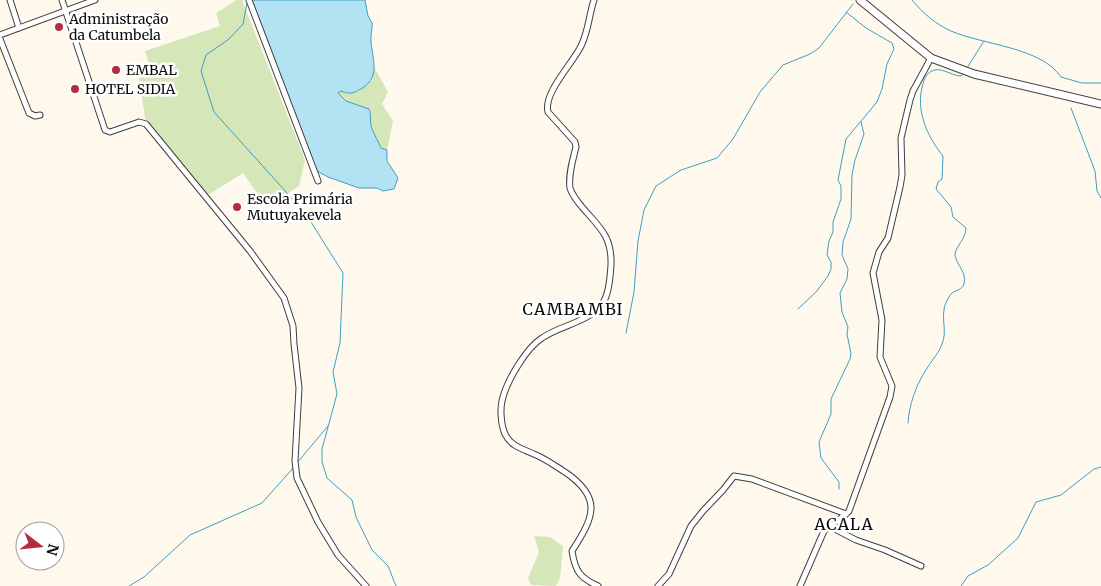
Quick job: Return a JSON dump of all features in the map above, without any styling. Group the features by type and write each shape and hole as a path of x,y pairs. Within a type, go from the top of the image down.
{"street":[{"path":"10,0 19,28"},
{"path":"62,0 105,130 107,132 139,122 146,124 250,251 284,298 293,326 300,388 295,461 297,478 318,522 338,555 366,586"},
{"path":"0,35 95,0"},
{"path":"249,0 318,181"},
{"path":"594,0 582,45 553,91 546,106 548,112 575,142 576,147 570,188 576,200 601,228 609,243 611,253 610,284 604,300 596,311 589,316 556,329 536,342 527,353 506,389 502,401 501,414 505,435 516,446 546,460 581,484 589,494 591,511 589,521 586,531 572,551 574,566 586,580 598,586"},
{"path":"860,0 932,58 974,74 1101,104"},
{"path":"0,39 29,113 35,116 40,115"},
{"path":"800,586 824,531 846,514 853,500 891,391 892,386 880,357 882,320 872,273 879,252 888,238 900,187 902,175 901,138 910,100 932,58"},
{"path":"658,586 672,567 691,526 734,476 752,479 846,514"},
{"path":"829,526 856,540 921,566"}],"green space":[{"path":"237,0 242,0 305,160 299,186 267,207 243,173 205,197 146,124 139,78 152,75 145,51 220,26 216,13"},
{"path":"374,67 388,92 382,104 393,121 387,150 381,149 372,129 369,109 345,101 337,93 341,91 348,94 357,92 367,85 372,80"},
{"path":"534,536 550,537 563,546 560,578 556,586 531,585 528,578 539,552"}],"water":[{"path":"252,0 365,0 368,16 372,23 373,75 366,86 357,91 346,93 341,91 338,93 346,101 369,109 372,129 381,148 387,150 387,161 398,178 394,189 383,191 377,188 359,188 317,171"}],"waterway":[{"path":"912,0 930,18 951,31 1026,53 1052,67 1061,77 1082,83 1101,83"},
{"path":"247,3 243,24 229,39 206,55 201,71 214,112 306,214 343,273 340,343 333,372 337,394 322,449 322,462 327,478 352,500 356,517 372,550 388,566 396,586"},
{"path":"626,333 634,292 638,241 644,210 656,186 681,170 717,158 733,139 760,92 783,65 810,54 819,48 853,4"},
{"path":"798,309 817,291 831,269 831,262 827,255 829,241 833,232 833,222 841,199 841,186 838,180 846,139 877,102 882,89 887,64 894,49 892,43 866,28 846,12"},
{"path":"967,68 984,41"},
{"path":"908,423 911,402 916,389 922,376 939,351 943,340 944,308 948,298 963,286 965,280 955,255 966,232 966,228 953,217 951,207 936,189 938,182 942,179 943,156 932,140 924,122 920,103 921,94 923,82 932,71 942,70 957,76 961,76 964,73"},
{"path":"1071,108 1095,171 1097,191 1101,198"},
{"path":"839,489 839,482 821,458 819,442 831,414 831,399 851,354 847,334 848,327 842,312 840,293 847,279 848,269 842,255 843,242 851,219 852,175 864,134 861,122"},
{"path":"297,463 328,426"},
{"path":"129,586 144,577 190,535 262,503 294,467"},
{"path":"961,586 968,576 988,565 1018,538 1036,502 1061,495 1094,469 1101,467"}],"place":[{"name":"Administração da Catumbela","path":"59,27"},
{"name":"EMBAL","path":"116,70"},
{"name":"HOTEL SIDIA","path":"75,89"},
{"name":"Escola Primária Mutuyakevela","path":"237,207"}],"district":[{"name":"CAMBAMBI","path":"573,309"},
{"name":"ACALA","path":"844,524"}]}
